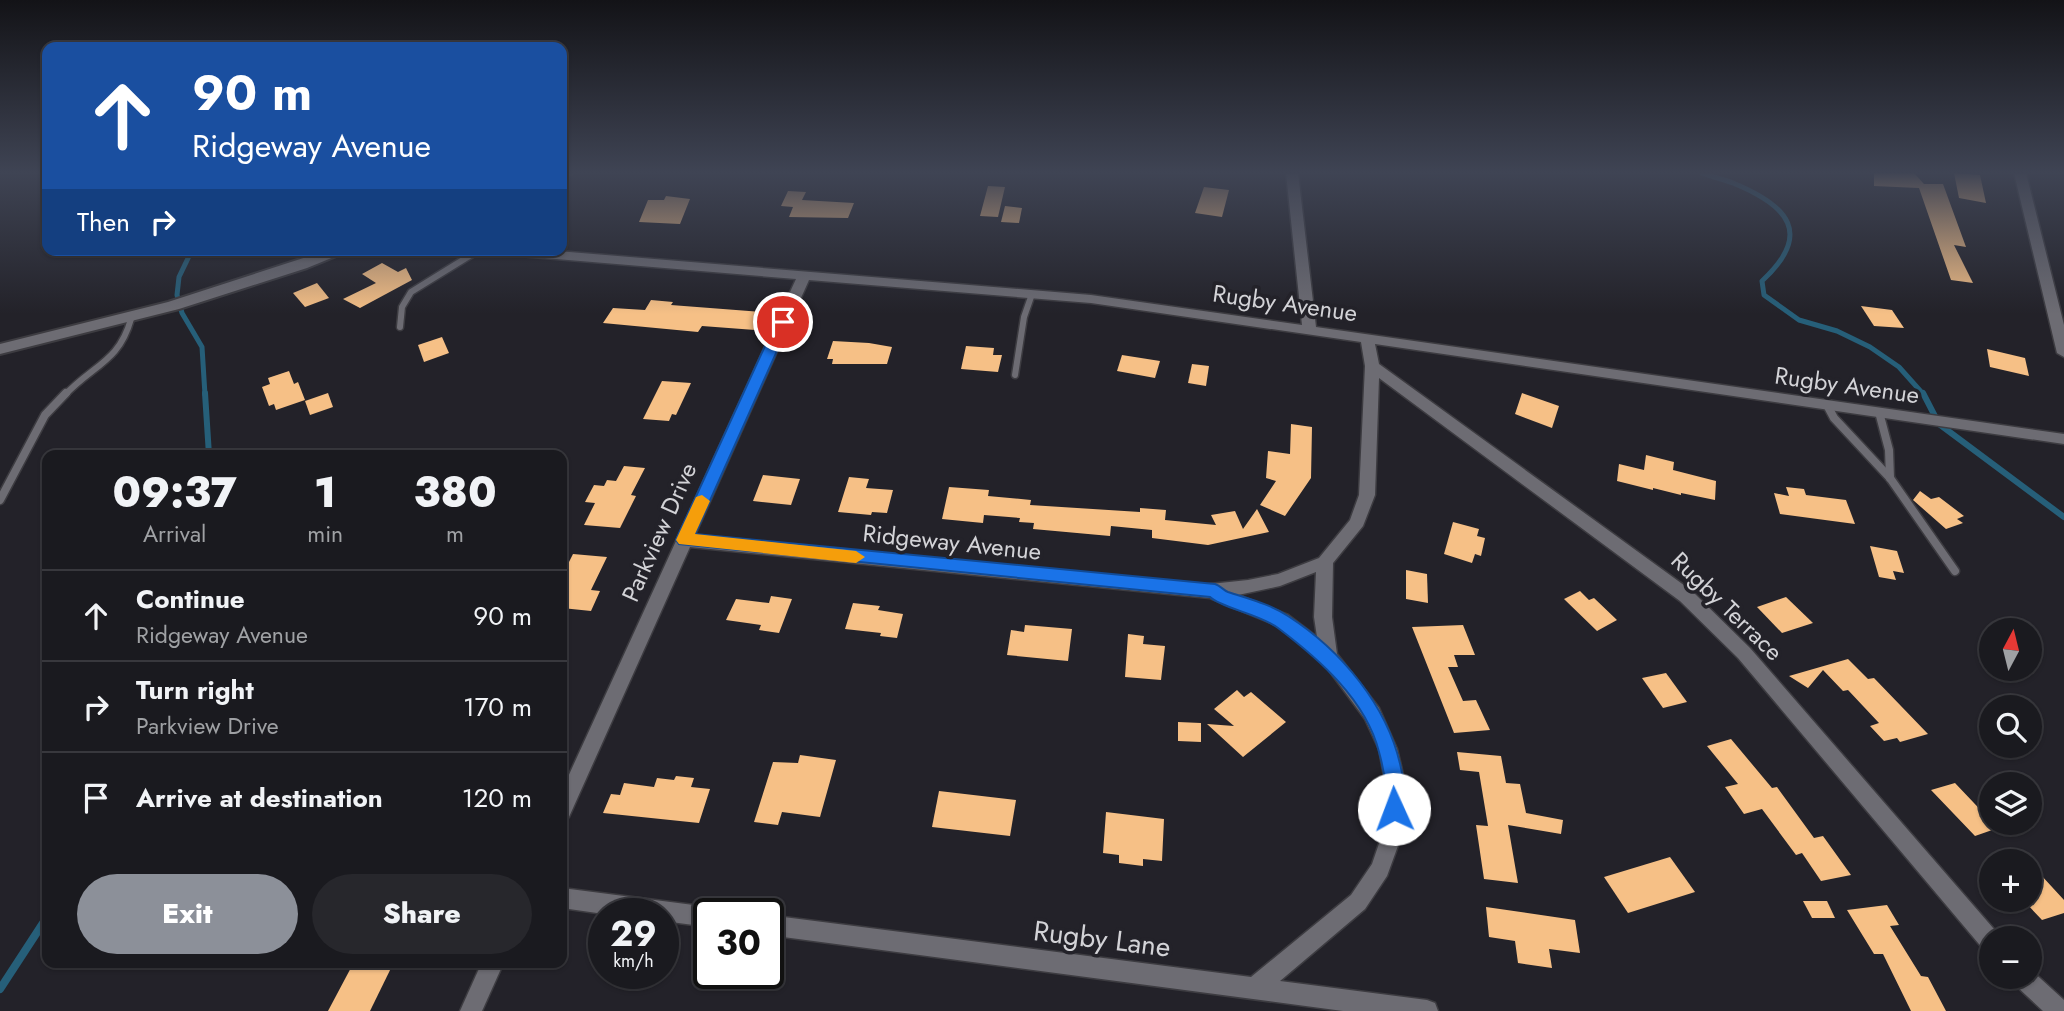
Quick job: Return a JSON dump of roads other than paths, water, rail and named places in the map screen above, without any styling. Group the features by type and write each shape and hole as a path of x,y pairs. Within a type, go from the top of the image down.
{"street":[{"path":"1297,220 1309,330"},
{"path":"2031,220 2064,354"},
{"path":"0,349 131,319 204,298 326,256"},
{"name":"Rugby Avenue","path":"567,256 1091,299 2064,439"},
{"name":"Parkview Drive","path":"567,800 805,274"},
{"path":"1255,988 1358,902 1380,869 1393,832 1395,787 1388,749 1372,714 1328,656 1282,620 1249,605 1218,596 1215,591 1280,580 1325,562 1357,522 1367,495 1372,366 1367,338"},
{"name":"Rugby Terrace","path":"1372,366 1686,596 1744,653 1979,928"},
{"name":"Ridgeway Avenue","path":"685,540 1215,591"},
{"path":"1325,562 1324,617 1328,656"},
{"path":"567,899 693,916"},
{"name":"Rugby Lane","path":"784,927 1427,1011"},
{"path":"471,1011 490,968"},
{"path":"2036,989 2059,1011"}],"lane":[{"path":"400,327 401,307 411,292 469,256"},
{"path":"1015,375 1024,317 1032,294"},
{"path":"0,500 45,415 72,387 107,360 125,340 131,319"},
{"path":"1827,405 1835,418 1889,478 1955,571"},
{"path":"1879,412 1889,450 1889,478"}],"waterway":[{"path":"1786,220 1790,235 1787,249 1778,264 1762,281 1764,295 1799,320 1837,331 1870,347 1899,367 1924,395"},
{"path":"189,256 179,277 177,295 182,313 202,347 205,395"},
{"path":"205,393 209,450"},
{"path":"1923,393 1939,424 2064,517"},
{"path":"0,989 42,925"}]}
